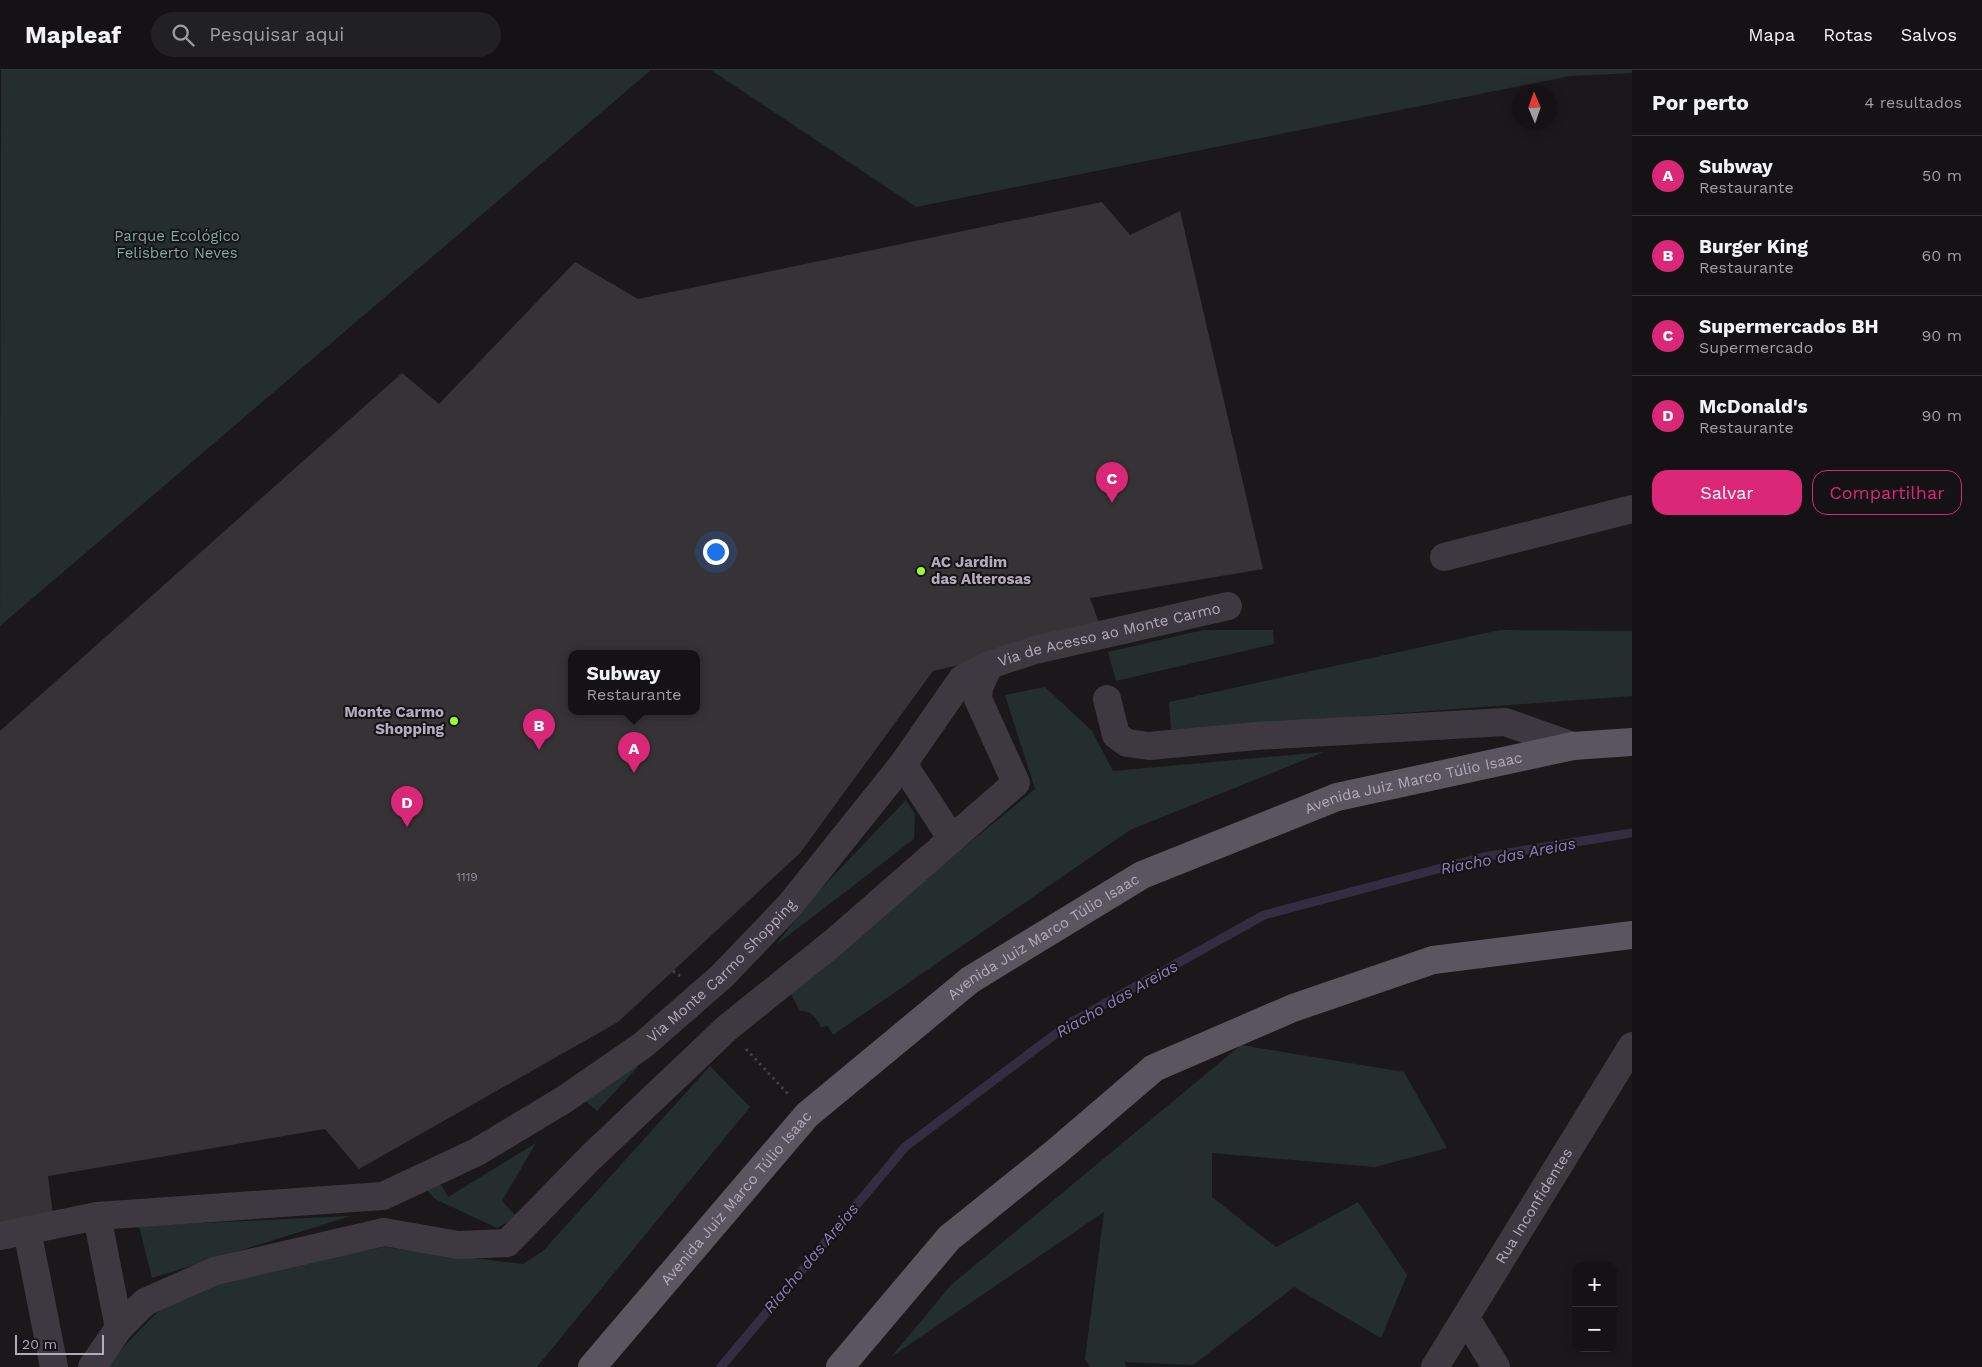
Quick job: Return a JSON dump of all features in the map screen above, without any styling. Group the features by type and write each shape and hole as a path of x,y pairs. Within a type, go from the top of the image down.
{"main road":[{"name":"Avenida Juiz Marco Túlio Isaac","path":"592,1367 807,1115 970,980 1142,875 1337,797 1573,746 1632,742"},
{"path":"840,1367 948,1238 1056,1152 1154,1068 1294,1008 1433,960 1632,935"}],"street":[{"path":"1444,557 1632,509"},
{"name":"Via de Acesso ao Monte Carmo","path":"989,665 1035,650 1228,606"},
{"path":"92,1367 119,1328 145,1302 215,1271 384,1232 458,1244 507,1243 590,1158 727,1028 834,942 1016,783 978,699 979,688 989,665"},
{"name":"Via Monte Carmo Shopping","path":"383,1196 477,1152 528,1122 643,1044 676,1018 722,976 790,906 903,764 962,679 989,665"},
{"path":"1107,699 1116,734 1127,742 1149,746 1256,736 1505,722 1573,746"},
{"path":"942,706 971,710 988,720"},
{"path":"903,764 952,839"},
{"name":"Rua Inconfidentes","path":"1435,1367 1632,1046"},
{"path":"0,1236 97,1216 383,1196 384,1232"},
{"path":"97,1216 119,1328"},
{"path":"27,1230 54,1367"},
{"path":"1466,1318 1496,1367"}],"path":[{"path":"727,1028 807,1115"}],"green space":[{"name":"Parque Ecológico Felisberto Neves","path":"1,70 651,70 0,626"},
{"path":"711,70 1632,70 1632,73 1570,76 1525,85 1512,85 1512,88 916,207"},
{"path":"1203,630 1273,630 1274,644 1116,681 1108,652"},
{"path":"1500,630 1632,631 1632,696 1171,730 1169,702"},
{"path":"1045,687 1092,731 1113,771 1324,752 1130,830 833,1035 828,1026 821,1027 813,1015 800,1011 789,991 1035,789 1005,695"},
{"path":"906,800 915,814 914,839 776,945 812,898"},
{"path":"1241,1045 1404,1072 1447,1148 1375,1167 1212,1153 1212,1197 1276,1247 1358,1202 1407,1275 1381,1338 1294,1287 1193,1365 1125,1362 1126,1367 1090,1367 1085,1359 1104,1212 891,1357 951,1285"},
{"path":"640,1057 637,1068 597,1111 583,1099"},
{"path":"710,1066 750,1107 537,1367 108,1367 110,1361 170,1299 257,1272 384,1247 523,1264 543,1251"},
{"path":"536,1143 502,1201 517,1217 497,1228 435,1199 421,1184 436,1176 448,1197"},
{"path":"351,1216 152,1278 139,1226"}],"building":[{"name":"Monte Carmo Shopping","path":"1102,202 1130,235 1180,211 1263,569 1090,598 1102,631 933,671 800,853 618,1022 359,1169 325,1129 48,1176 53,1215 0,1226 0,731 402,373 439,404 575,262 638,299"}],"waterway":[{"name":"Riacho das Areias","path":"721,1367 905,1147 1070,1023 1264,915 1483,857 1632,833"}],"place":[{"name":"Supermercados BH","path":"1112,503"},
{"name":"AC Jardim das Alterosas","path":"921,571"},
{"name":"Monte Carmo Shopping","path":"454,721"},
{"name":"Burger King","path":"539,750"},
{"name":"Subway","path":"634,773"},
{"name":"McDonald's","path":"407,827"}]}
